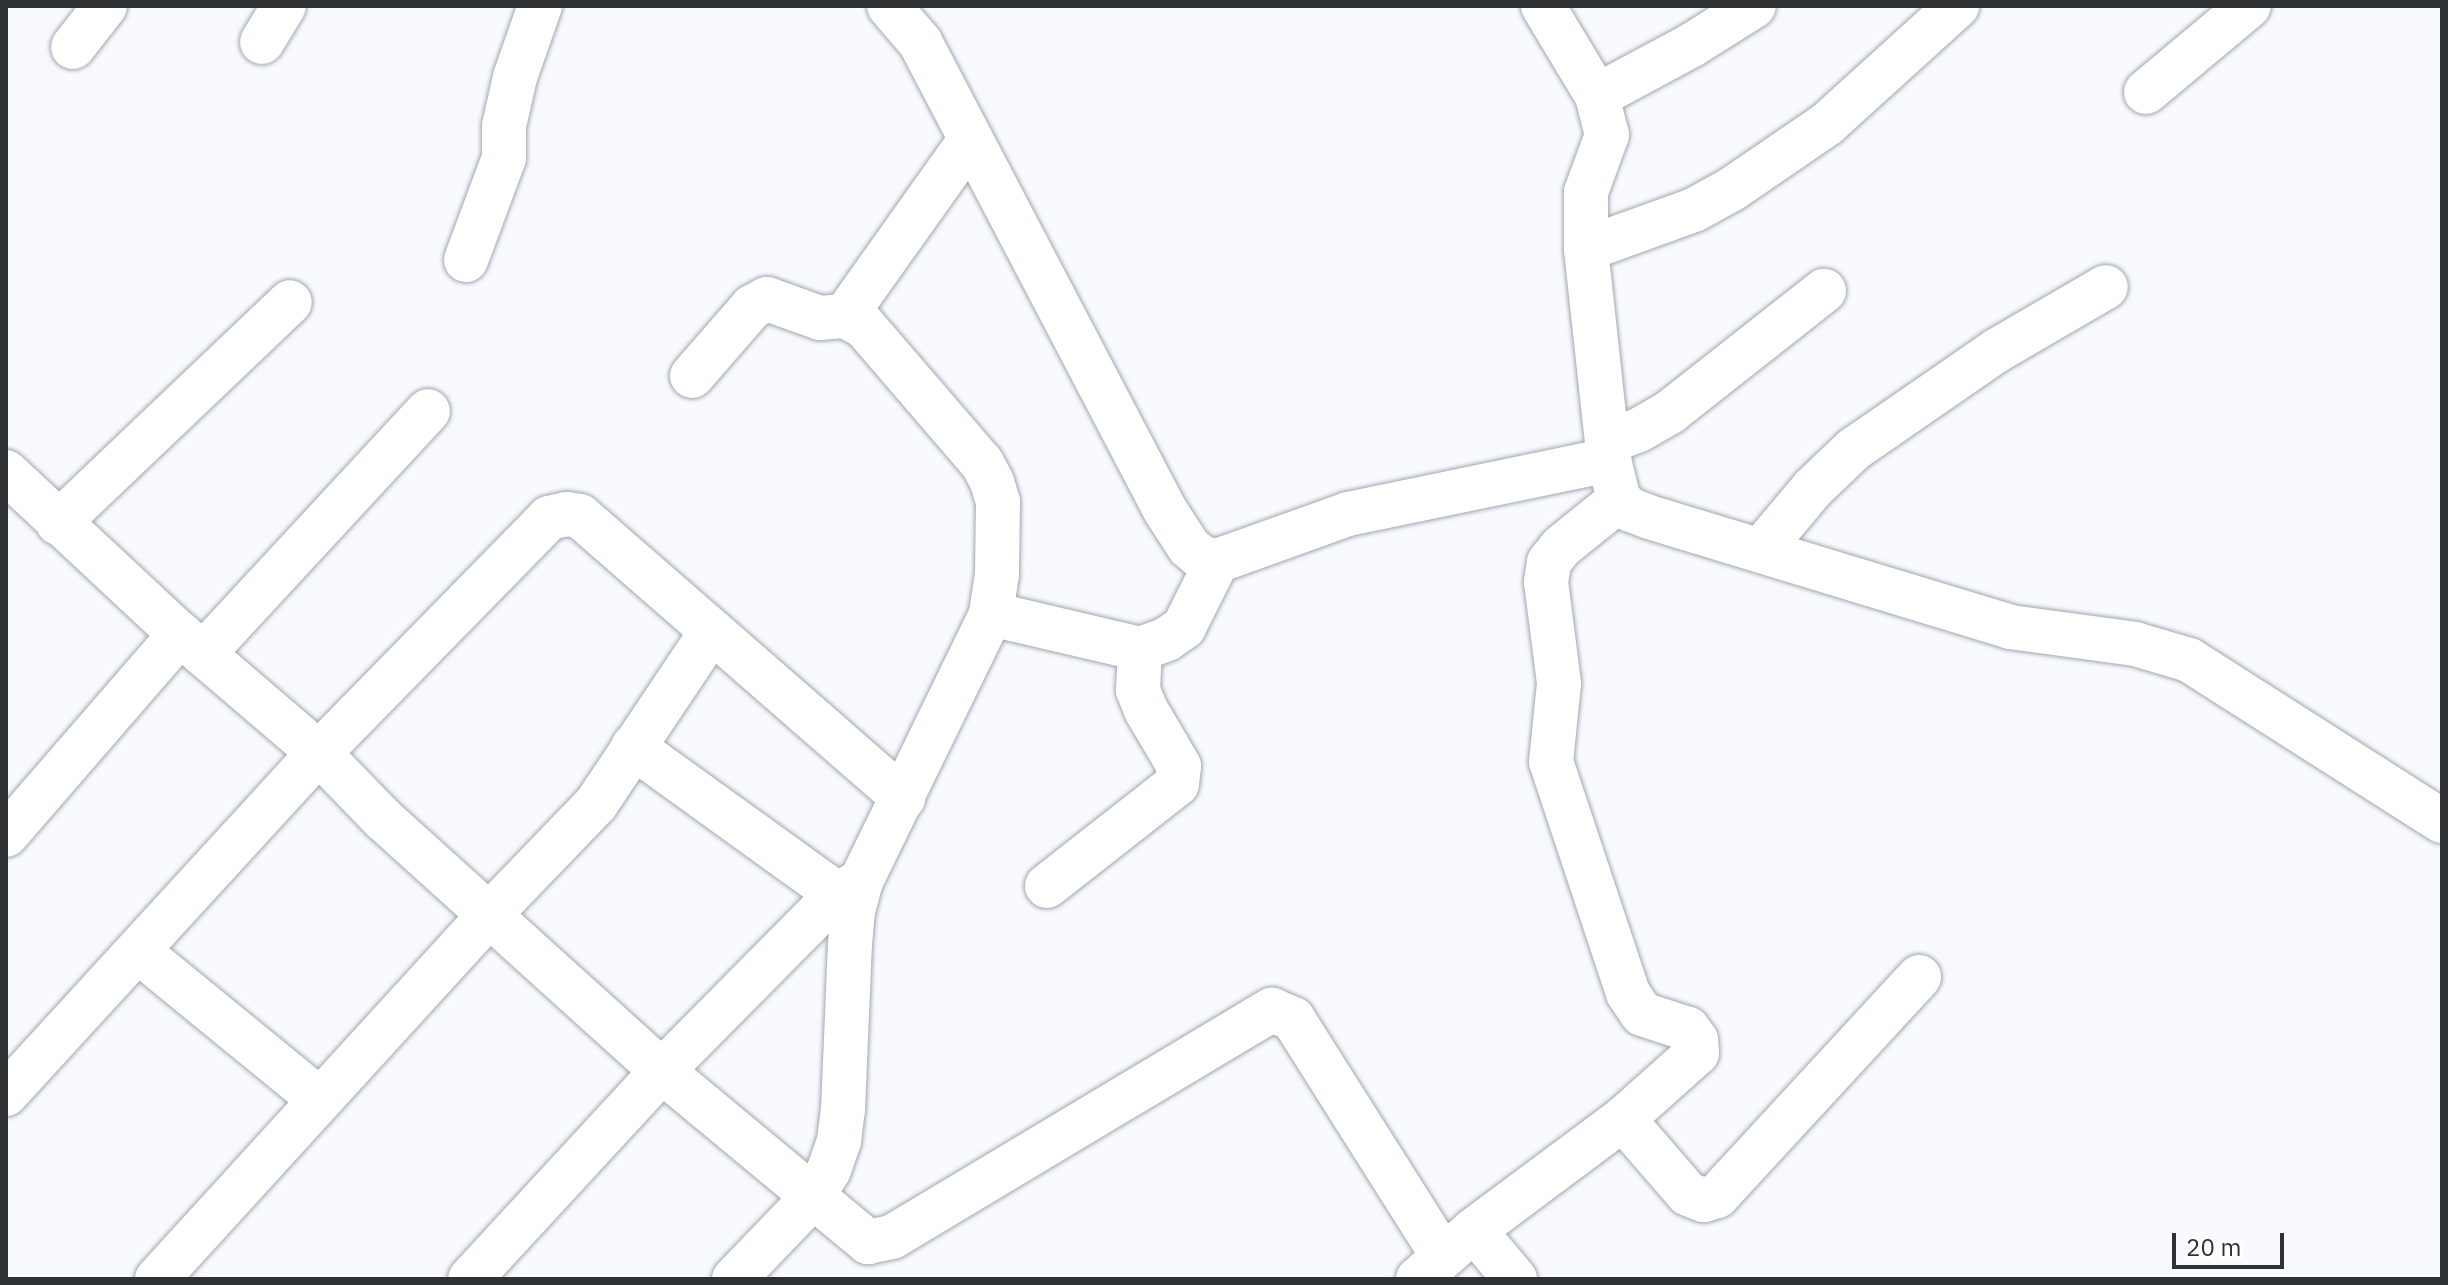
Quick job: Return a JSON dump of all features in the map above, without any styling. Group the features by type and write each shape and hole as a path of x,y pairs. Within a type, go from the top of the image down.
{"street":[{"path":"73,47 105,6"},
{"path":"466,260 504,158 504,126 515,77 540,6"},
{"path":"889,6 920,42 1165,510 1189,547 1202,558 1217,561 1348,514 1613,467"},
{"path":"1543,6 1597,96 1607,135 1586,192 1586,249 1613,467 1631,510 2010,627 2135,644 2189,660 2442,821"},
{"path":"1597,96 1692,45 1754,6"},
{"path":"1586,249 1694,210 1732,189 1827,124 1957,6"},
{"path":"2146,92 2249,6"},
{"path":"845,316 970,140"},
{"path":"1761,550 1813,488 1865,440 1996,351 2106,287"},
{"path":"1445,1255 1623,1119 1697,1053 1696,1040 1688,1029 1642,1014 1635,1006 1554,776 1551,744 1559,683 1546,582 1549,562 1639,430 1670,412 1824,291"},
{"path":"470,1279 662,1071 849,887 903,798 991,614 997,574 998,502 992,482 982,463 864,326 845,316 820,318 767,299 752,307 692,376"},
{"path":"58,523 290,302"},
{"path":"6,835 192,644 428,411"},
{"path":"6,472 192,644 319,753 383,819 662,1071 868,1242 892,1237 1272,1010 1293,1019 1445,1255 1515,1279"},
{"path":"6,1094 319,753 549,518 567,514 580,516 903,798"},
{"path":"991,614 1140,649 1167,639 1184,627 1217,561"},
{"path":"157,1279 490,914 596,804 712,631"},
{"path":"1047,886 1177,784 1179,766 1146,710 1138,690 1140,649"},
{"path":"633,747 849,887 853,911 839,1141 829,1170 812,1198 734,1279"},
{"path":"138,951 320,1100"},
{"path":"1623,1119 1688,1194 1704,1200 1717,1196 1919,977"}]}
